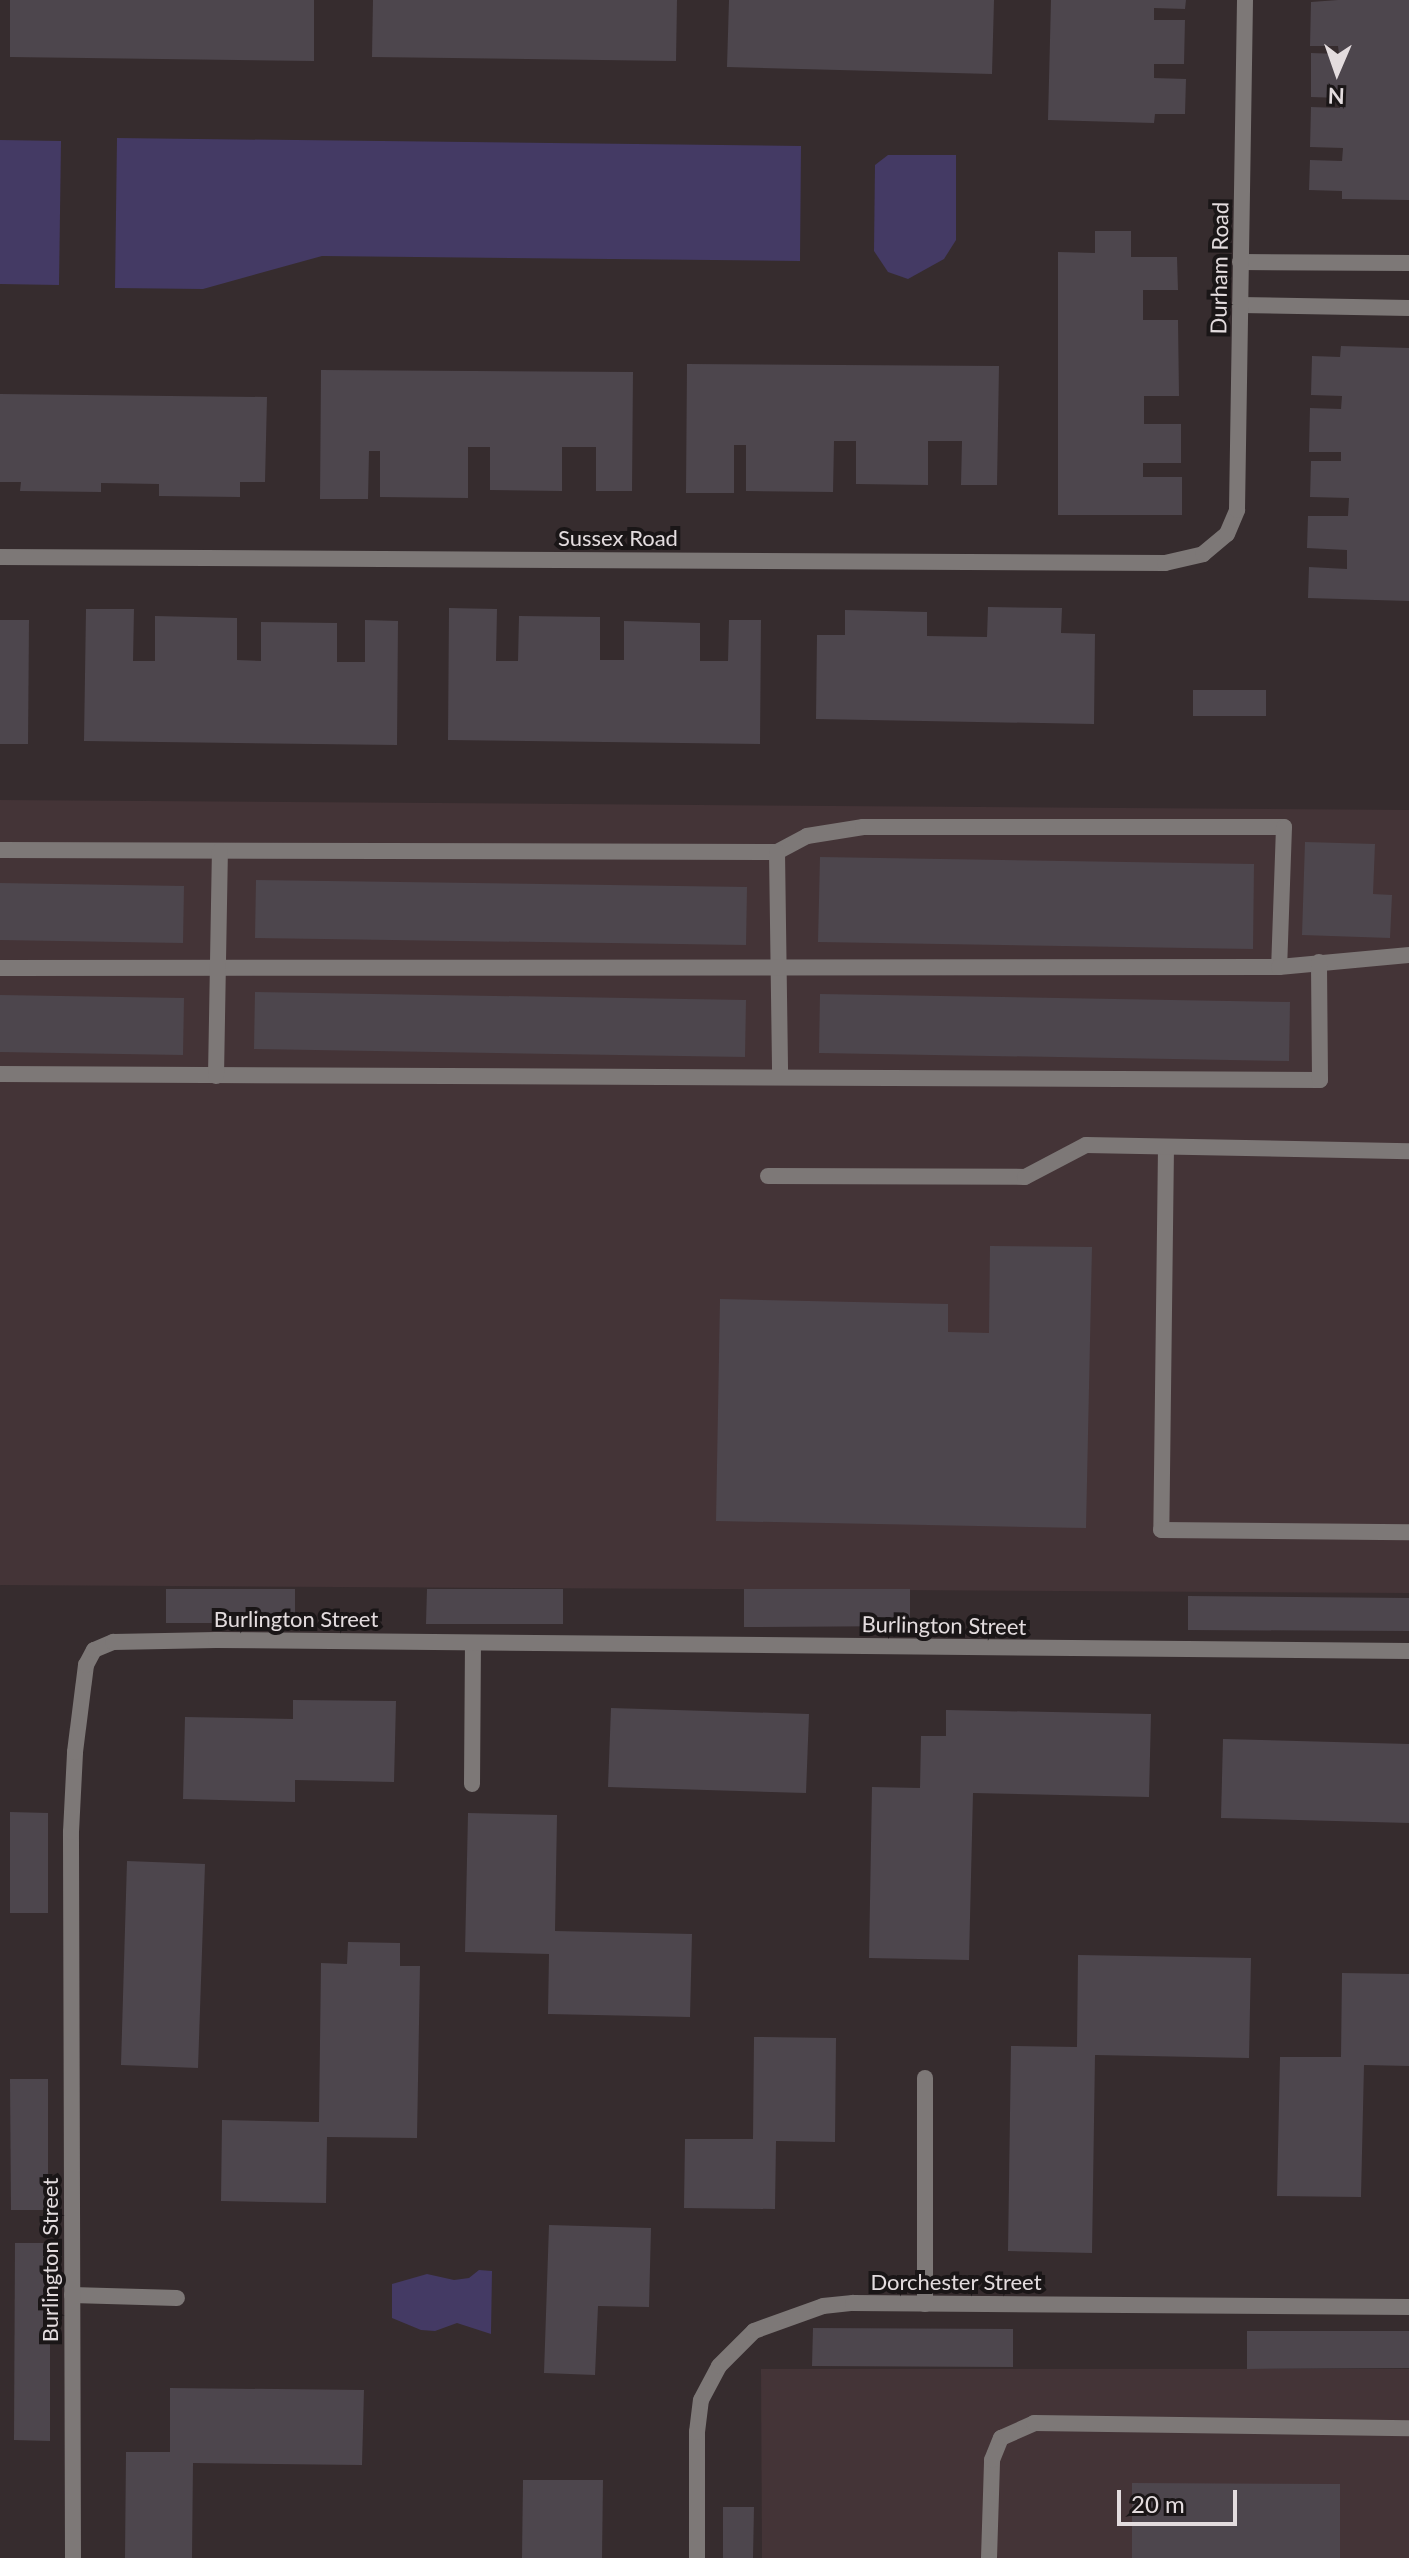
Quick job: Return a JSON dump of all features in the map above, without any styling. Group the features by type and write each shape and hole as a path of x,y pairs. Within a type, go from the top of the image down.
{"street":[{"name":"Durham Road","path":"1227,534 1237,510 1245,0"},
{"path":"1240,262 1409,263"},
{"path":"1240,305 1409,308"},
{"name":"Sussex Road","path":"0,557 1165,563 1203,554 1227,534"},
{"path":"0,850 777,852 807,836 863,827 1284,827 1279,967"},
{"path":"216,1076 220,851"},
{"path":"777,852 781,969 780,1077"},
{"path":"0,968 1279,967 1409,955"},
{"path":"0,1074 1320,1080 1319,962"},
{"path":"768,1176 1025,1177 1086,1145 1409,1151"},
{"path":"1166,1147 1161,1530 1409,1532"},
{"name":"Burlington Street","path":"73,2558 71,1832 77,1737 86,1665 94,1650 113,1642 1409,1651"},
{"path":"472,1784 473,1643"},
{"path":"925,2078 925,2304"},
{"path":"72,2295 177,2298"},
{"name":"Dorchester Street","path":"697,2558 697,2432 701,2400 719,2366 754,2331 823,2306 1409,2307"},
{"path":"989,2558 992,2460 1001,2438 1034,2423 1409,2428"}],"shaded area":[{"path":"117,138 801,146 800,261 322,256 203,289 115,288"},
{"path":"0,140 61,141 59,285 0,284"},
{"path":"888,155 956,155 956,240 944,259 908,279 888,272 874,251 875,165"},
{"path":"0,800 1409,810 1409,1593 0,1585"},
{"path":"479,2270 492,2271 491,2334 457,2323 435,2331 421,2330 392,2318 392,2284 427,2274 454,2280 469,2278"},
{"path":"761,2369 1409,2369 1409,2558 762,2558"}],"building":[{"path":"10,0 314,0 314,61 10,57"},
{"path":"373,0 677,0 676,61 372,57"},
{"path":"729,0 994,0 992,74 727,67"},
{"path":"1051,0 1186,0 1185,9 1154,8 1154,20 1185,20 1184,64 1154,64 1154,78 1186,79 1185,114 1155,114 1154,123 1048,120"},
{"path":"1409,0 1409,200 1342,199 1342,191 1309,190 1310,160 1342,161 1343,148 1310,147 1311,107 1340,108 1340,98 1311,97 1311,53 1339,54 1338,46 1310,46 1311,2"},
{"path":"1095,231 1131,231 1131,257 1177,257 1178,290 1143,290 1143,320 1178,320 1179,396 1144,396 1144,424 1181,424 1181,463 1143,463 1143,477 1182,477 1182,515 1058,515 1058,252 1095,253"},
{"path":"1341,346 1409,348 1409,601 1308,598 1309,567 1347,569 1347,550 1307,548 1308,516 1348,516 1349,498 1310,497 1311,461 1341,461 1341,452 1309,452 1310,408 1341,409 1342,396 1311,395 1312,356 1340,357"},
{"path":"687,364 999,366 997,485 961,485 962,441 928,441 928,485 856,484 856,441 834,441 833,492 746,491 746,445 734,445 734,493 686,493"},
{"path":"321,370 633,372 632,491 596,491 596,447 562,447 562,491 490,490 490,447 468,447 468,498 380,497 380,451 369,451 368,499 320,499"},
{"path":"0,394 267,397 265,482 240,482 240,497 159,496 159,484 101,483 101,492 20,491 21,482 0,482"},
{"path":"988,607 1062,608 1061,633 1095,634 1094,724 816,719 817,635 845,635 845,610 927,612 927,636 987,637"},
{"path":"449,608 497,609 496,661 518,661 519,616 600,617 600,660 624,660 624,621 700,623 700,661 728,661 729,620 761,620 760,744 448,740"},
{"path":"86,609 134,609 133,661 155,661 155,616 237,618 237,660 261,661 261,622 337,623 337,662 365,662 365,620 398,621 397,745 84,741"},
{"path":"0,620 29,620 28,744 0,744"},
{"path":"1193,690 1266,690 1266,716 1193,716"},
{"path":"1305,842 1375,844 1373,894 1392,895 1390,938 1302,935"},
{"path":"820,857 1254,864 1253,949 818,942"},
{"path":"256,880 747,887 746,945 255,938"},
{"path":"0,883 184,886 183,943 0,940"},
{"path":"255,992 746,1000 745,1057 254,1049"},
{"path":"820,994 1290,1002 1289,1061 819,1053"},
{"path":"0,995 184,998 183,1055 0,1052"},
{"path":"990,1246 1092,1247 1086,1528 716,1521 720,1299 948,1304 948,1332 989,1333"},
{"path":"166,1589 295,1589 295,1623 166,1623"},
{"path":"427,1589 563,1589 563,1624 426,1624"},
{"path":"744,1589 910,1589 910,1626 744,1627"},
{"path":"1188,1596 1409,1598 1409,1631 1188,1630"},
{"path":"293,1700 396,1701 394,1782 295,1780 295,1802 183,1799 185,1717 293,1719"},
{"path":"611,1708 809,1714 806,1793 608,1787"},
{"path":"946,1710 1151,1714 1149,1797 973,1793 969,1960 869,1958 872,1787 920,1788 921,1736 946,1736"},
{"path":"1223,1739 1409,1744 1409,1823 1221,1818"},
{"path":"10,1812 48,1813 48,1913 10,1913"},
{"path":"468,1813 557,1815 555,1931 692,1934 690,2017 548,2014 549,1954 465,1952"},
{"path":"127,1861 205,1864 198,2068 121,2065"},
{"path":"348,1942 400,1943 400,1966 420,1966 417,2138 327,2137 326,2203 221,2201 222,2120 319,2122 321,1963 347,1964"},
{"path":"1078,1955 1251,1958 1249,2058 1095,2055 1092,2253 1008,2251 1011,2046 1077,2047"},
{"path":"1342,1973 1409,1974 1409,2066 1364,2065 1361,2197 1277,2196 1280,2057 1341,2057"},
{"path":"754,2037 836,2038 835,2142 776,2141 775,2209 684,2208 685,2139 753,2139"},
{"path":"10,2079 48,2079 48,2210 11,2210"},
{"path":"549,2225 651,2228 649,2307 598,2306 595,2375 544,2373"},
{"path":"15,2243 50,2243 50,2441 14,2440"},
{"path":"813,2328 1013,2329 1013,2367 812,2366"},
{"path":"1247,2331 1409,2331 1409,2368 1247,2369"},
{"path":"170,2388 364,2390 362,2465 193,2463 192,2558 125,2558 126,2452 170,2452"},
{"path":"523,2480 603,2480 602,2558 522,2558"},
{"path":"1132,2483 1340,2484 1340,2558 1132,2558"},
{"path":"723,2507 754,2507 753,2558 723,2558"}]}
